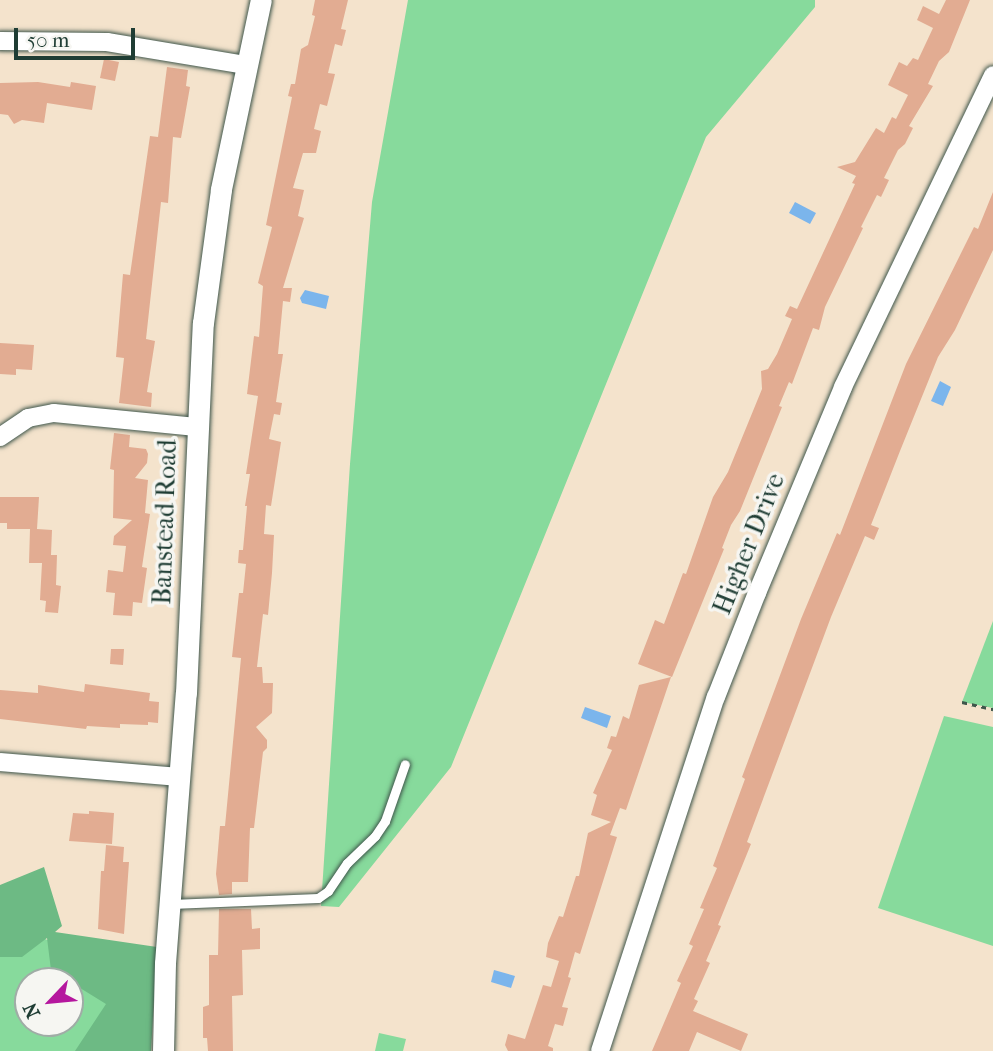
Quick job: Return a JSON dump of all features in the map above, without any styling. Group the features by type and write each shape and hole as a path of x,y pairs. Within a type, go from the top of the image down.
{"street":[{"name":"Banstead Road","path":"163,1051 203,323 214,238 246,65 261,0"},
{"path":"0,41 107,42 171,50 246,65"},
{"name":"Higher Drive","path":"600,1051 678,808 757,593 843,387 993,75"},
{"path":"0,437 28,418 54,413 196,427"},
{"path":"0,762 179,777"}],"lane":[{"path":"169,904 318,898 328,891 347,863 375,836 385,821 405,764"}],"path":[{"path":"962,702 993,709"}],"green space":[{"path":"408,0 815,0 815,7 706,137 451,767 339,907 321,906 350,464 372,202"},
{"path":"993,621 993,708 962,702"},
{"path":"944,716 993,727 993,946 878,908"},
{"path":"44,867 62,926 55,932 157,947 151,1051 75,1051 106,1004 84,990 84,967 51,967 47,938 22,957 0,957 0,885"},
{"path":"0,923 104,960 128,1051 0,1051"},
{"path":"379,1033 406,1039 403,1051 375,1051"}],"water":[{"path":"795,202 816,213 810,224 789,213"},
{"path":"305,290 329,296 326,309 302,303 300,298"},
{"path":"940,381 951,387 943,406 931,401"},
{"path":"585,707 611,716 607,728 581,718"},
{"path":"494,970 515,976 511,988 491,982"}],"building":[{"path":"315,0 348,0 341,29 346,30 342,46 335,44 328,73 335,74 327,106 320,104 314,129 321,131 316,153 303,153 293,188 304,190 298,216 304,218 283,288 292,288 290,302 283,301 278,354 283,354 276,402 282,403 280,415 274,414 269,439 281,442 271,506 266,505 264,534 274,535 272,573 268,615 263,614 257,667 262,667 263,683 273,683 272,713 256,727 267,740 267,748 263,752 254,828 250,828 248,882 232,882 232,894 219,895 216,874 220,826 225,826 241,658 232,657 239,593 243,593 246,564 238,563 239,550 243,550 250,474 246,474 258,396 247,394 254,336 259,337 263,286 258,283 272,227 266,225 292,97 288,96 291,84 295,84 301,49 308,45 315,16 312,15"},
{"path":"946,0 970,0 949,52 939,61 928,84 933,86 909,126 913,128 884,178 889,180 881,197 877,195 861,227 863,228 825,307 819,330 813,328 792,384 789,382 779,406 782,407 740,511 731,525 722,548 724,549 672,677 638,664 655,620 664,624 683,573 686,574 713,497 728,472 762,389 761,371 768,369 777,354 792,319 785,316 790,306 797,309 855,184 852,183 856,176 837,167 855,162 876,128 884,133 892,117 896,119 908,95 888,85 899,62 907,66 913,58 918,60 933,28 917,20 923,6 939,14"},
{"path":"104,59 119,62 115,81 100,78"},
{"path":"167,67 188,70 186,86 190,87 181,138 173,137 168,203 161,202 146,339 155,341 147,392 152,393 151,407 119,403 124,358 116,357 123,274 130,275 150,136 158,137"},
{"path":"38,82 70,87 71,82 96,86 92,110 47,103 44,123 22,120 14,124 8,115 0,114 0,83"},
{"path":"993,192 993,250 955,330 938,357 871,525 879,528 874,540 865,536 831,617 747,842 751,844 718,925 721,926 706,961 710,963 694,999 698,1001 693,1011 748,1034 741,1051 697,1032 689,1051 652,1051 681,983 677,981 693,946 689,944 704,909 700,908 717,868 713,866 745,779 742,777 801,619 837,533 840,535 906,364 974,227 978,229"},
{"path":"0,343 34,345 32,370 16,369 16,375 0,374"},
{"path":"114,433 130,435 129,447 146,449 148,454 147,463 135,478 148,480 145,513 150,514 142,567 147,568 142,603 133,602 132,616 113,615 115,593 106,592 108,570 123,572 126,546 113,545 114,536 132,520 113,518 114,470 110,469"},
{"path":"0,497 39,497 37,529 52,530 51,555 57,555 56,585 61,586 58,613 45,612 46,601 40,600 42,563 29,563 30,529 7,529 7,523 0,523"},
{"path":"111,649 124,649 123,665 110,664"},
{"path":"671,677 626,810 620,808 610,835 617,837 580,954 575,952 562,1007 568,1008 563,1026 555,1024 548,1046 553,1048 553,1051 508,1051 505,1045 508,1034 525,1039 543,985 551,987 559,961 546,957 548,943 559,916 563,917 576,876 579,876 588,833 611,822 591,815 597,795 593,793 612,750 607,748 611,736 616,737 623,716 629,719 639,685"},
{"path":"85,684 150,693 149,701 159,702 158,723 120,724 120,728 87,726 86,729 0,719 0,690 38,693 38,685 84,692"},
{"path":"89,811 114,813 112,844 69,841 73,813 89,814"},
{"path":"106,845 124,847 123,862 129,862 124,934 98,929 101,871 104,871"},
{"path":"219,909 251,909 252,929 260,928 260,949 242,950 243,995 232,996 233,1051 208,1051 207,1038 203,1038 203,1007 209,1005 209,955 218,955"}]}
